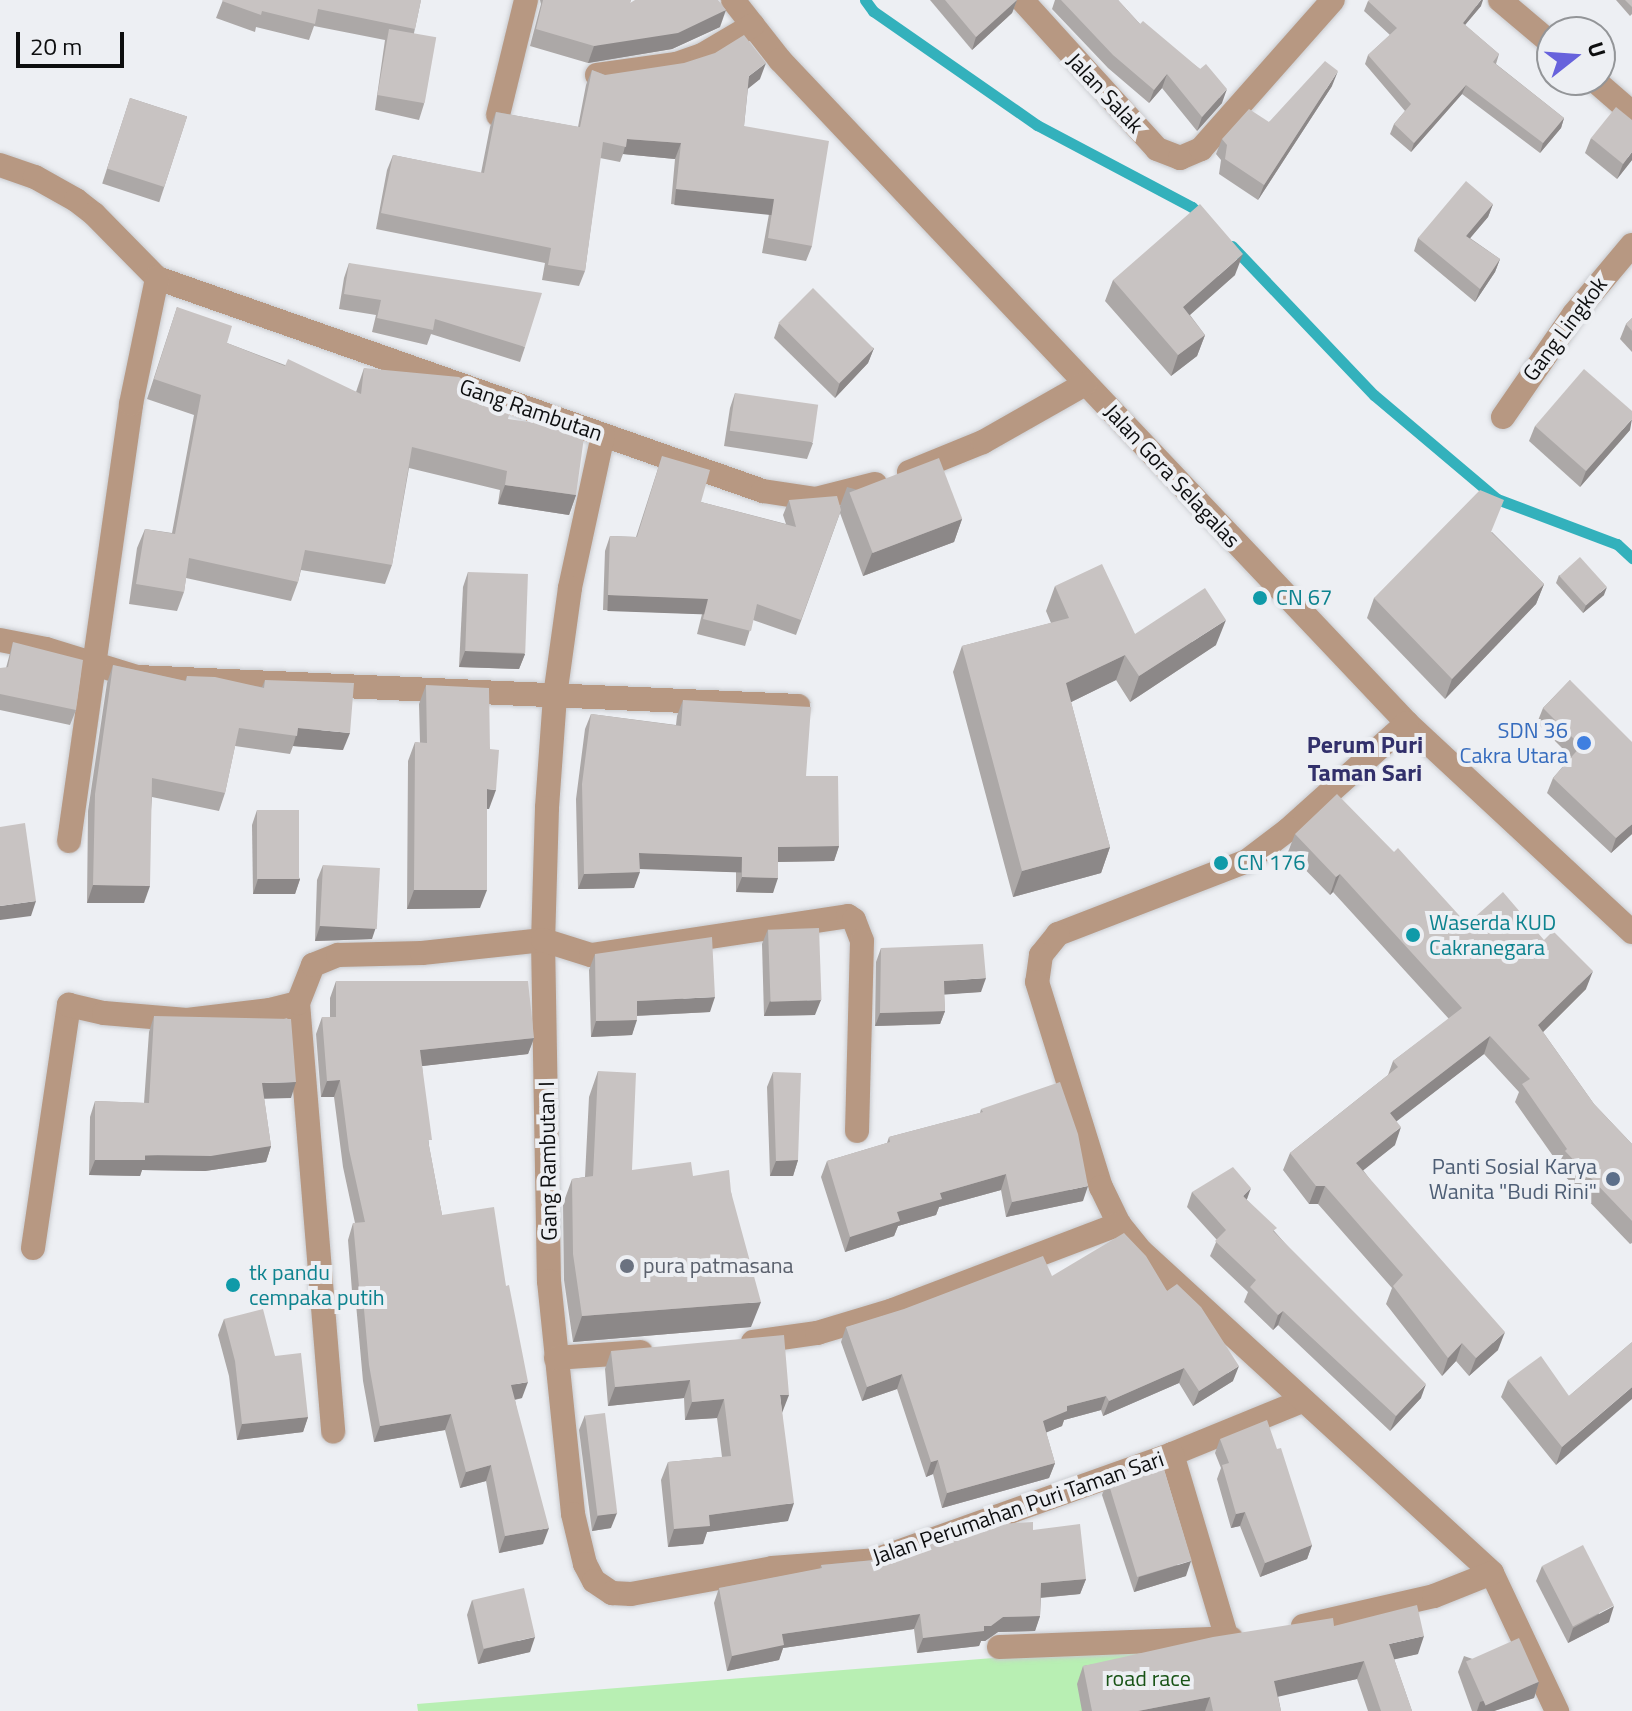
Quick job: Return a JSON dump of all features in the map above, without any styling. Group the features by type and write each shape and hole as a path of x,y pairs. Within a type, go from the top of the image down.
{"street":[{"path":"498,115 526,0"},
{"name":"Jalan Gora Selagalas","path":"733,0 780,60 1407,723 1632,932"},
{"name":"Jalan Salak","path":"1022,0 1157,149 1180,158 1201,149 1333,0"},
{"path":"1500,0 1536,30"},
{"path":"597,75 676,64 702,55 753,25"},
{"name":"Gang Rambutan","path":"0,165 35,177 76,200 94,214 157,278 763,491 816,499 934,464 1031,418 1085,384"},
{"name":"Gang Lingkok","path":"1503,417 1574,314 1632,245"},
{"path":"69,841 131,404 157,278"},
{"name":"Gang Rambutan I","path":"603,435 570,588 555,696 547,808 543,940 549,1281 573,1514 585,1564 594,1581 612,1593 631,1594"},
{"path":"0,640 46,649 125,675 163,679 798,706"},
{"path":"1407,723 1289,829 1247,861 1074,925 1058,934 1045,947 1036,973 1038,990 1101,1187 1119,1224 1141,1251 1492,1573 1557,1711"},
{"path":"333,1432 298,1003 313,965 338,955 422,953 543,940 591,955 848,916 854,920 862,941 857,1131"},
{"path":"33,1248 69,1005 97,1013 187,1020 229,1017 298,1003"},
{"path":"724,1345 817,1333 881,1314 1119,1224"},
{"path":"556,1358 663,1350"},
{"name":"Jalan Perumahan Puri Taman Sari","path":"631,1594 772,1568 875,1560 1172,1454 1302,1401"},
{"path":"1172,1454 1227,1639"},
{"path":"1280,1630 1382,1610 1434,1596 1492,1573"},
{"path":"999,1647 1227,1639 1254,1634"}],"green space":[{"name":"road race","path":"1182,1643 1195,1711 418,1711 417,1704"}],"building":[{"path":"223,0 421,0 415,29 318,9 315,24 262,11 261,15"},
{"path":"543,0 631,0 630,3 635,0 718,0 726,10 678,33 594,46 536,29"},
{"path":"945,0 1017,0 976,37"},
{"path":"1061,0 1118,0 1140,24 1143,21 1200,69 1206,64 1227,89 1202,117 1167,74 1154,90 1113,55"},
{"path":"1481,0 1463,23 1499,54 1493,62 1564,118 1543,143 1466,85 1414,143 1394,124 1411,104 1368,55 1397,28 1368,1"},
{"path":"389,29 436,37 425,103 377,95"},
{"path":"744,35 766,63 749,76 744,126 829,141 812,246 768,238 774,199 676,189 681,143 627,139 626,147 603,142 585,271 548,265 551,248 381,213 393,155 484,173 496,112 580,127 592,70 605,75 684,63 715,53"},
{"path":"1325,61 1338,71 1264,185 1225,159 1227,145 1222,139 1249,109 1269,122"},
{"path":"130,98 187,117 164,187 107,168"},
{"path":"1616,107 1632,120 1632,152 1623,164 1591,138"},
{"path":"1466,181 1493,204 1466,236 1500,259 1480,289 1418,238"},
{"path":"1200,204 1243,254 1183,307 1205,335 1178,355 1113,280"},
{"path":"349,263 542,293 525,347 435,319 433,330 377,318 381,300 344,294"},
{"path":"813,288 874,349 839,383 778,323"},
{"path":"177,307 232,326 227,343 285,366 288,359 361,394 364,368 459,377 462,379 461,396 511,407 508,419 585,430 576,495 505,485 507,471 412,447 392,565 305,550 298,582 189,558 184,592 136,584 145,529 175,534 201,395 154,379"},
{"path":"1584,369 1632,411 1632,419 1586,471 1535,426"},
{"path":"735,393 818,405 813,442 730,431"},
{"path":"662,456 710,470 701,502 796,527 789,500 837,496 841,510 801,620 757,604 751,631 703,619 708,599 608,595 610,536 637,537"},
{"path":"939,458 962,519 873,553 849,492"},
{"path":"1480,490 1504,500 1491,532 1544,584 1452,679 1374,598"},
{"path":"1580,557 1607,587 1586,605 1559,576"},
{"path":"1102,564 1135,634 1205,588 1226,620 1139,676 1125,655 1066,683 1110,847 1022,871 962,646 1069,618 1055,586"},
{"path":"468,572 528,574 525,653 465,651"},
{"path":"13,642 83,660 76,710 0,694 0,668 8,667"},
{"path":"113,665 186,681 187,676 215,677 264,688 265,680 354,683 350,733 298,728 297,736 239,728 225,793 152,778 150,886 93,885 95,794"},
{"path":"1570,680 1632,742 1632,824 1616,838 1553,778 1581,746 1543,708"},
{"path":"426,685 489,688 490,749 499,750 496,790 487,789 487,890 414,890 415,742 427,743"},
{"path":"683,700 811,707 806,776 838,776 839,846 778,847 778,878 742,877 742,857 639,853 640,872 584,874 582,784 591,714 681,726"},
{"path":"1337,794 1394,852 1398,848 1467,924 1503,892 1544,940 1553,931 1593,971 1538,1025 1594,1104 1632,1144 1632,1221 1565,1151 1567,1149 1522,1084 1530,1079 1490,1036 1390,1113 1401,1127 1356,1163 1505,1332 1476,1358 1462,1343 1448,1358 1393,1286 1403,1275 1325,1186 1316,1186 1290,1153 1398,1067 1393,1061 1462,1008 1340,874 1336,877 1295,834"},
{"path":"257,810 299,810 299,879 257,879"},
{"path":"25,823 36,901 0,906 0,827"},
{"path":"323,865 380,868 377,929 320,926"},
{"path":"819,928 822,1000 771,1002 768,930"},
{"path":"712,937 715,997 637,1001 637,1020 596,1021 595,954"},
{"path":"983,944 986,978 944,981 945,1011 880,1013 881,948"},
{"path":"336,981 528,981 534,1038 420,1050 432,1140 428,1140 442,1215 494,1207 506,1286 509,1285 528,1382 511,1385 549,1528 505,1536 491,1465 466,1472 451,1414 380,1426 369,1365 353,1223 365,1222 349,1150 340,1080 327,1081 322,1017 336,1017"},
{"path":"154,1016 291,1019 296,1082 262,1083 271,1146 211,1156 145,1155 145,1160 95,1160 95,1101 149,1103"},
{"path":"598,1071 636,1073 632,1170 691,1162 693,1176 729,1170 731,1192 761,1302 582,1316 573,1254 572,1179 593,1176"},
{"path":"773,1072 801,1073 798,1160 776,1161"},
{"path":"1060,1082 1078,1134 1088,1186 1012,1202 1006,1174 940,1193 942,1199 897,1212 900,1221 850,1237 827,1161 890,1142 889,1137 983,1112 981,1109"},
{"path":"1233,1167 1251,1188 1243,1196 1277,1228 1273,1231 1426,1384 1396,1416 1283,1311 1278,1315 1250,1287 1256,1280 1215,1241 1226,1230 1192,1192"},
{"path":"1124,1233 1146,1256 1167,1291 1177,1284 1201,1307 1239,1366 1199,1391 1184,1368 1109,1401 1106,1396 1067,1406 1067,1411 1043,1421 1055,1463 947,1493 938,1460 931,1462 902,1374 867,1387 846,1327 904,1309 1043,1256 1052,1276"},
{"path":"263,1309 275,1356 301,1353 308,1417 242,1424 235,1361 224,1319"},
{"path":"784,1335 789,1395 780,1395 794,1503 709,1515 710,1526 674,1529 668,1462 731,1456 724,1399 692,1402 690,1380 615,1387 611,1351"},
{"path":"1632,1342 1632,1387 1562,1447 1508,1380 1541,1356 1569,1396"},
{"path":"605,1413 617,1513 597,1516 585,1415"},
{"path":"1267,1420 1277,1449 1281,1448 1312,1545 1265,1563 1245,1512 1236,1514 1222,1465 1229,1463 1220,1439"},
{"path":"1161,1460 1192,1560 1137,1577 1106,1477"},
{"path":"1033,1522 1033,1530 1080,1524 1086,1579 1041,1583 1040,1616 1003,1617 991,1626 984,1626 984,1631 923,1638 920,1614 782,1634 784,1645 732,1656 719,1588 822,1568 821,1565 885,1559 981,1525"},
{"path":"1583,1545 1614,1606 1573,1626 1542,1566"},
{"path":"524,1588 535,1637 484,1649 472,1600"},
{"path":"1417,1605 1424,1636 1389,1644 1412,1711 1381,1711 1364,1661 1274,1681 1281,1711 1213,1711 1210,1697 1138,1711 1092,1711 1083,1666 1213,1637 1333,1618 1334,1626"},
{"path":"1519,1638 1539,1682 1486,1705 1466,1662"}],"waterway":[{"path":"865,0 873,11 1037,125 1192,207 1203,217"},
{"path":"1232,246 1374,395 1497,499 1617,544 1632,558"}],"place":[{"name":"CN 67","path":"1260,598"},
{"name":"SDN 36 Cakra Utara","path":"1584,743"},
{"name":"CN 176","path":"1221,863"},
{"name":"Waserda KUD Cakranegara","path":"1413,935"},
{"name":"Panti Sosial Karya Wanita \"Budi Rini\"","path":"1613,1179"},
{"name":"pura patmasana","path":"627,1266"},
{"name":"tk pandu cempaka putih","path":"233,1285"}],"district":[{"name":"Perum Puri Taman Sari","path":"1365,759"}]}
